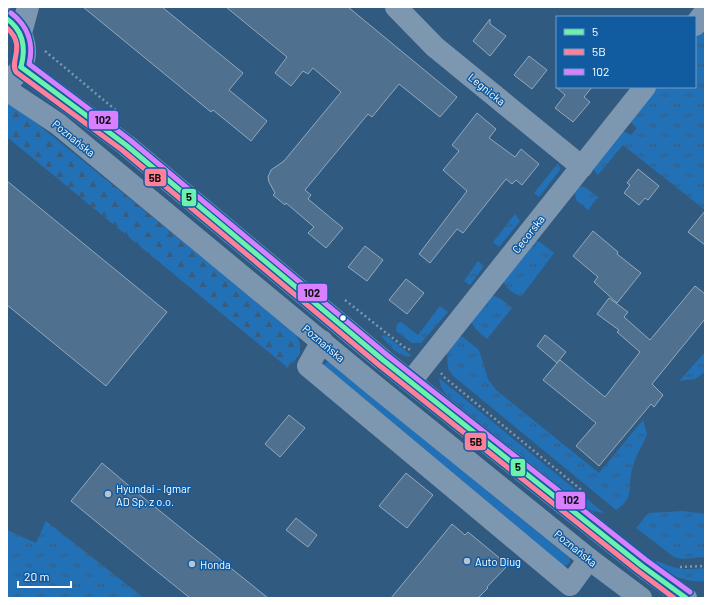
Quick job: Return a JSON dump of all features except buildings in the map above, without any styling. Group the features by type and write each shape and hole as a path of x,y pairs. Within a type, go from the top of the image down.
{"main road":[{"path":"14,26 24,44 24,56 14,75 81,110 137,154 383,360 642,566 686,598"},
{"name":"Poznańska","path":"7,90 58,124 381,390 641,598"},
{"path":"700,598 705,596"}],"street":[{"path":"14,26 28,7"},
{"name":"Legnicka","path":"396,7 435,47 582,167"},
{"path":"696,24 705,12"},
{"name":"Cecorska","path":"411,381 644,88"},
{"path":"322,341 308,366 526,550 570,585 590,558"}],"path":[{"path":"42,49 120,114"},
{"path":"344,300 404,347 414,350"},
{"path":"440,368 444,377 590,497"},
{"path":"677,566 681,568 705,566"}],"green space":[{"path":"705,26 705,210 623,145 598,175 592,168 623,131 631,135 637,128 629,121 656,88 696,88 696,38"},
{"path":"7,103 20,110 295,332 300,343 300,354 288,368 7,137"},
{"path":"558,163 560,170 539,197 534,193"},
{"path":"579,186 585,187 598,197 588,210 577,201 574,191"},
{"path":"515,214 520,221 499,247 493,242"},
{"path":"534,241 540,242 554,253 521,297 507,288 503,279"},
{"path":"478,261 484,266 470,285 464,281"},
{"path":"490,294 501,299 512,308 487,339 479,332 471,322 470,318"},
{"path":"440,306 448,312 421,343 412,343 396,331 397,324 401,322 418,335"},
{"path":"384,335 412,356 403,355 391,347 381,336"},
{"path":"457,336 463,337 479,350 488,379 496,390 599,473 643,420 647,434 634,462 631,473 629,496 622,505 616,510 452,375 448,368 447,355 443,352"},
{"path":"705,352 705,372 695,379 679,381"},
{"path":"327,362 332,362 569,556 570,562 561,567 323,366"},
{"path":"439,378 604,513 587,508 446,395 441,387"},
{"path":"683,511 705,514 705,557 682,559 674,557 636,528 649,513"},
{"path":"46,521 144,598 7,598 7,530 36,543"},
{"path":"657,561 681,569 705,568 705,581 691,581 671,575 652,565"}],"transit line":[{"name":"102","path":"11,13 22,24 28,36 31,49 29,64 130,140 387,355 646,560 690,592"},
{"name":"5","path":"7,19 17,29 22,40 23,60 21,67"},
{"name":"5B","path":"7,28 16,41 17,47 14,63 16,72 122,150 379,365 674,598"},
{"name":"5","path":"21,67 126,145 383,360 642,566 686,598"}],"place":[{"name":"Hyundai - Igmar AD Sp. z o.o.","path":"108,494"},
{"name":"Auto Diug","path":"467,561"},
{"name":"Honda","path":"192,564"}]}
